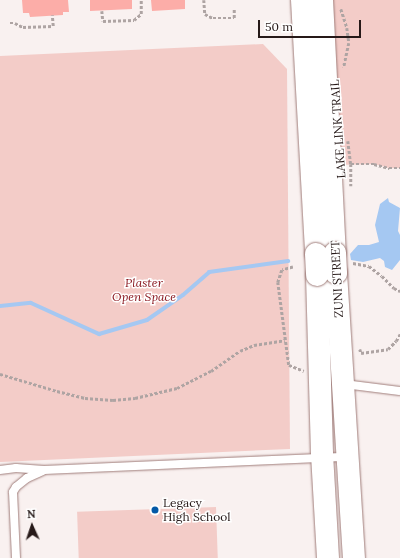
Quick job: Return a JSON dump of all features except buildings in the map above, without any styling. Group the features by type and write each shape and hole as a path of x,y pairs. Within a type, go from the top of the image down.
{"main road":[{"name":"ZUNI STREET","path":"302,0 343,384 349,456 354,558"},
{"name":"ZUNI STREET","path":"328,558 322,458 331,263 331,3"}],"lane":[{"path":"343,384 400,391"},
{"path":"0,470 16,468 44,470 349,456"},
{"path":"16,558 13,492 16,487 27,478 44,470"}],"path":[{"path":"102,10 103,21 134,20 141,14 141,0"},
{"path":"204,0 205,14 213,18 234,18 234,8"},
{"name":"LAKE LINK TRAIL","path":"331,3 347,28 349,43 343,70"},
{"path":"10,23 15,23 23,27 53,26 52,16"},
{"name":"LAKE LINK TRAIL","path":"348,140 351,164 350,193"},
{"path":"351,164 374,164 389,168 400,168"},
{"path":"331,263 369,266 394,288 400,291"},
{"path":"293,266 282,270 278,282 289,365 304,371"},
{"path":"360,347 361,354 388,349 396,342 400,334"},
{"path":"0,374 85,398 113,400 135,398 156,394 183,385 211,371 240,351 254,345 285,340"}],"green space":[{"path":"330,0 400,0 400,168 389,168 374,164 338,165"},
{"name":"Plaster Open Space","path":"263,44 287,69 290,449 0,462 0,56"},
{"path":"216,507 218,558 79,558 77,512"}],"water":[{"path":"388,198 389,202 400,208 398,231 400,235 400,260 392,270 385,267 384,261 380,258 363,262 351,260 350,254 358,245 369,245 379,242 375,225 380,204"}],"waterway":[{"path":"0,306 31,303 99,334 147,320 183,295 209,272 288,261"}],"place":[{"name":"Legacy High School","path":"155,510"}]}
